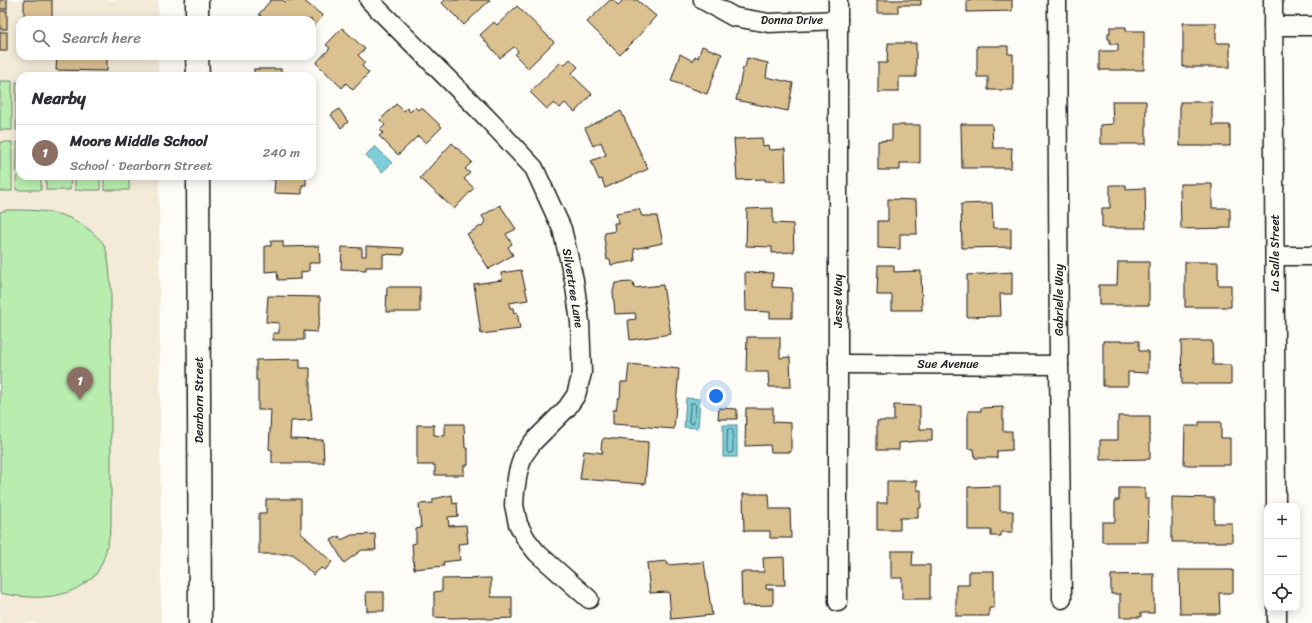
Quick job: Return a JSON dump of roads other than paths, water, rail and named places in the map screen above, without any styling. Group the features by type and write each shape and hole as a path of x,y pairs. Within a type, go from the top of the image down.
{"street":[{"path":"197,0 197,16"},
{"name":"Silvertree Lane","path":"369,0 534,168 562,229 574,280 580,322 582,373 576,395 567,408 533,442 523,456 514,491 514,506 518,524 526,539 537,553 589,599"},
{"name":"Donna Drive","path":"703,0 734,17 769,23 838,20"},
{"name":"Jesse Way","path":"838,0 838,602"},
{"name":"Gabrielle Way","path":"1057,0 1062,599"},
{"name":"La Salle Street","path":"1273,0 1276,503"},
{"path":"1273,26 1312,26"},
{"path":"198,60 198,72"},
{"name":"Dearborn Street","path":"198,180 200,623"},
{"path":"1275,256 1312,256"},
{"name":"Sue Avenue","path":"838,364 1059,365"},
{"path":"1276,611 1277,623"}],"water":[{"path":"375,146 392,163 382,172 366,155"},
{"path":"686,398 700,399 698,428 684,427"},
{"path":"723,425 737,425 737,457 723,457"}],"place":[{"name":"Moore Middle School","path":"80,400"}]}
